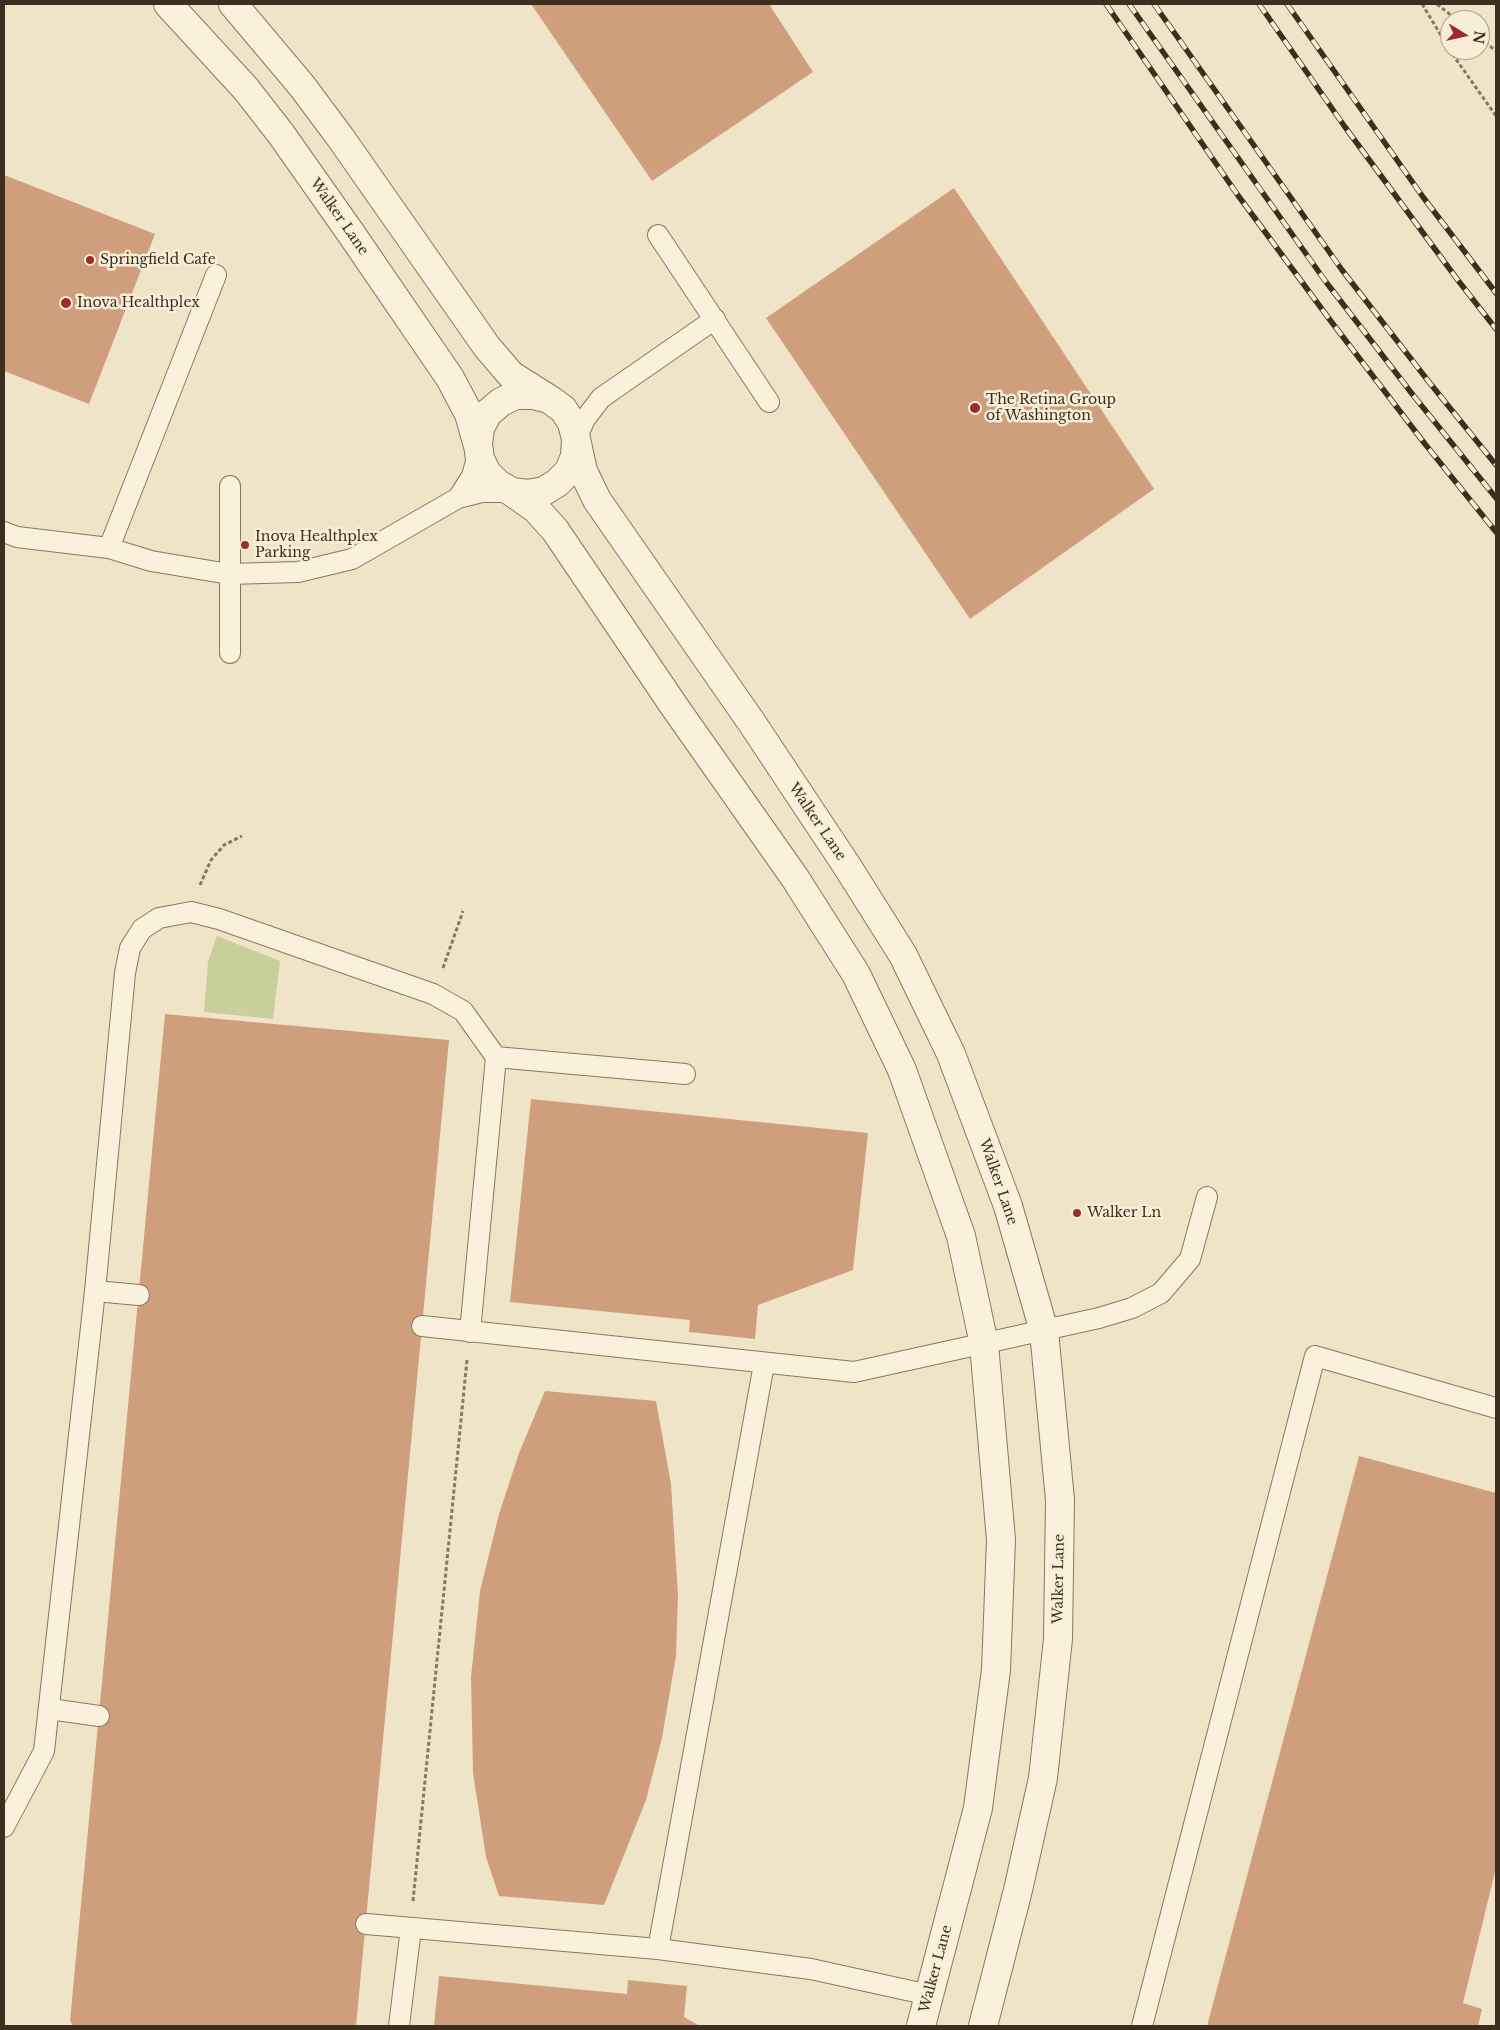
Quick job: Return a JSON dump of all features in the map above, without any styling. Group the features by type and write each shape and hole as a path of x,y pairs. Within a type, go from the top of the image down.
{"street":[{"name":"Walker Lane","path":"168,4 246,89 281,134 356,240 450,378 469,414 479,451"},
{"name":"Walker Lane","path":"232,4 296,79 329,122 487,347 511,375 562,409 572,423 583,471 597,500 752,723 903,955 951,1054 1008,1206 1044,1331 1060,1500 1058,1639 1043,1778 1018,1890 983,2026"},
{"name":"Walker Lane","path":"549,399 533,395 516,395 501,402 488,413 480,428 478,444 480,459 487,473 498,484 536,509 555,530 674,706 795,878 856,974 902,1070 961,1236 984,1344 1001,1540 996,1670 978,1808 921,2026"},
{"name":"Walker Lane","path":"512,492 528,494 544,491 557,484 569,471 576,456 576,439"}],"lane":[{"path":"658,235 769,402"},
{"path":"109,548 216,275"},
{"path":"576,439 585,419 601,398 714,319"},
{"path":"549,399 578,403 601,398"},
{"path":"458,498 472,476 479,451"},
{"path":"230,486 230,653"},
{"path":"4,532 17,537 109,548 151,561 229,574 298,572 352,559 458,498 482,492 512,492"},
{"path":"4,1827 44,1751 95,1291 125,974 130,948 142,929 159,918 191,912 433,994 462,1012 496,1057 470,1332"},
{"path":"496,1057 685,1074"},
{"path":"422,1326 764,1364 854,1372 1044,1331 1132,1308 1161,1293 1190,1259 1207,1196"},
{"path":"95,1291 138,1295"},
{"path":"1142,2026 1315,1356 1496,1408"},
{"path":"658,1950 764,1364"},
{"path":"50,1710 99,1716"},
{"path":"366,1924 658,1950 810,1969 929,1995"},
{"path":"399,2026 411,1928"}],"path":[{"path":"1422,4 1450,52 1496,116"},
{"path":"191,912 196,894 211,860 224,846 242,836"},
{"path":"433,994 463,911"},
{"path":"411,1928 470,1332"}],"green space":[{"path":"217,936 280,961 273,1019 204,1012 208,961"}],"building":[{"path":"531,4 769,4 813,72 652,181"},
{"name":"Inova Healthplex","path":"4,175 155,234 89,404 4,371"},
{"path":"954,188 1154,489 970,619 766,318"},
{"path":"165,1014 449,1040 356,2026 73,2026 70,2021"},
{"path":"531,1099 868,1133 853,1270 758,1305 755,1339 689,1332 690,1320 510,1302"},
{"path":"545,1391 656,1401 671,1484 678,1596 676,1656 662,1738 646,1800 604,1905 499,1896 486,1857 473,1773 471,1677 480,1591 499,1514 519,1453"},
{"path":"1359,1456 1496,1493 1496,1868 1463,2003 1482,2009 1478,2026 1207,2026"},
{"path":"439,1976 627,1994 628,1980 687,1986 684,2017 700,2026 434,2026"}],"railway":[{"path":"1106,4 1237,194 1330,320 1425,444 1496,532"},
{"path":"1129,4 1326,282 1413,395 1496,498"},
{"path":"1154,4 1342,270 1496,465"},
{"path":"1259,4 1345,127 1496,329"},
{"path":"1287,4 1423,197 1496,293"}],"place":[{"name":"Springfield Cafe","path":"90,260"},
{"name":"Inova Healthplex","path":"66,303"},
{"name":"The Retina Group of Washington","path":"975,408"},
{"name":"Inova Healthplex Parking","path":"245,545"},
{"name":"Walker Ln","path":"1077,1213"}]}
